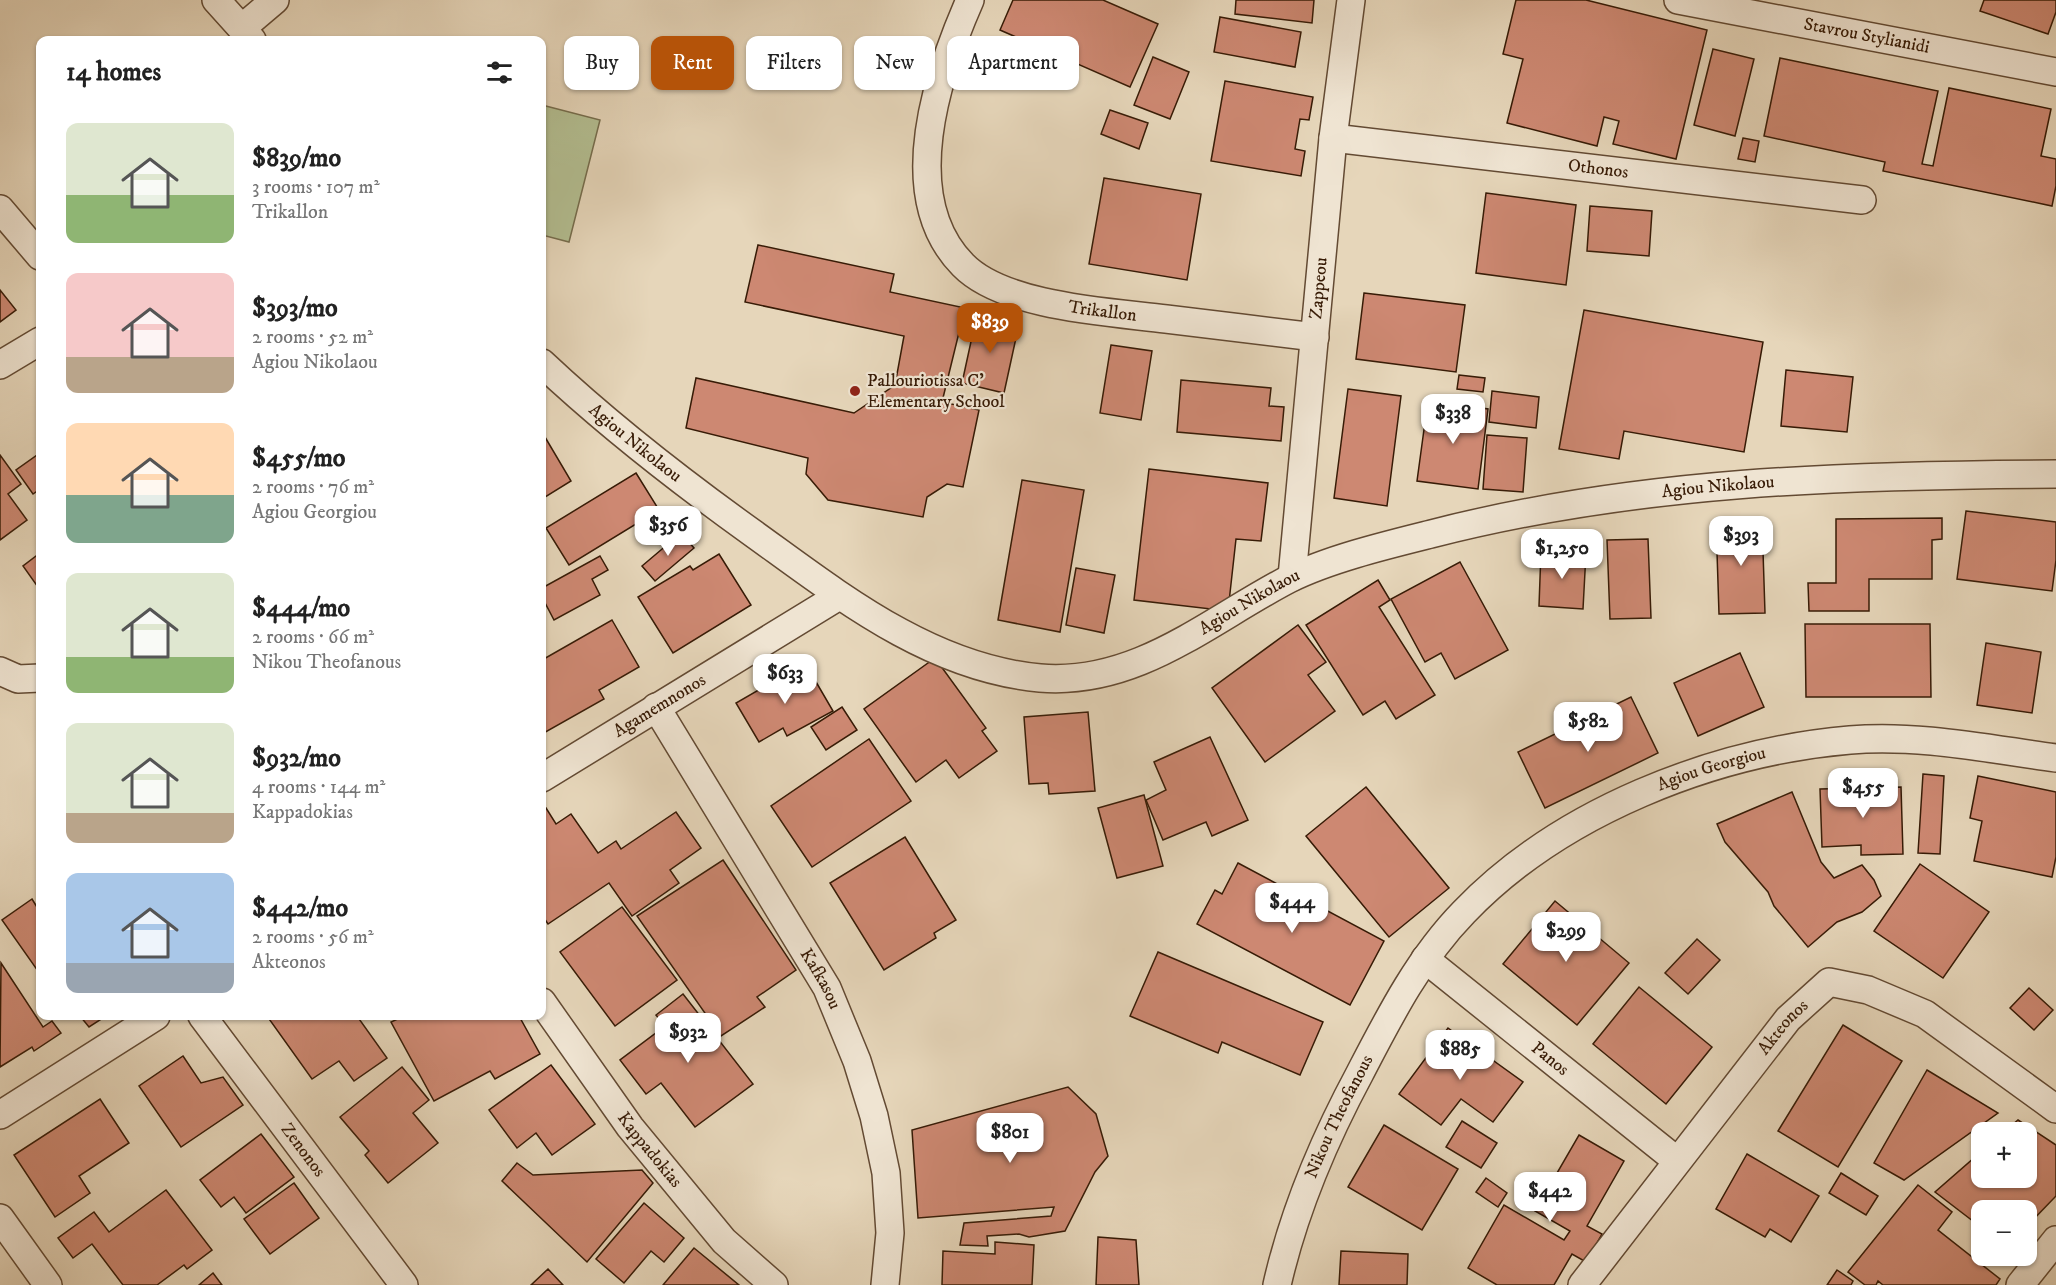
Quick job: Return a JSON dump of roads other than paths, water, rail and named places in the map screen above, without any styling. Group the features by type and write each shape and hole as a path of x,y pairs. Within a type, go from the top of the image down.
{"street":[{"path":"216,0 247,34 275,0"},
{"name":"Trikallon","path":"970,0 941,77 930,131 927,176 933,212 946,243 963,266 991,284 1058,305 1315,337"},
{"name":"Zappeou","path":"1292,578 1334,138 1351,0"},
{"name":"Stavrou Stylianidi","path":"1678,0 2056,72"},
{"name":"Othonos","path":"1334,138 1862,200"},
{"path":"0,209 36,251"},
{"path":"0,365 36,343"},
{"name":"Agiou Nikolaou","path":"546,368 649,458 839,596 908,637 961,659 1009,673 1042,678 1101,674 1135,665 1164,653 1292,578 1365,552 1518,513 1703,486 1903,475 2056,474"},
{"name":"Agamemnonos","path":"546,776 839,596"},
{"path":"0,671 18,679 36,678"},
{"name":"Kafkasou","path":"656,707 826,988 857,1061 874,1116 886,1173 890,1233 885,1285"},
{"name":"Agiou Georgiou","path":"1425,959 1462,914 1494,883 1555,838 1623,802 1719,765 1786,748 1852,740 1928,742 2056,755"},
{"name":"Panos","path":"1425,959 1676,1160"},
{"name":"Nikou Theofanous","path":"1277,1285 1289,1237 1334,1122 1392,1011 1425,959"},
{"name":"Akteonos","path":"1582,1285 1676,1160 1788,1019 1829,982 1868,990 1925,1014 2056,1109"},
{"name":"Kappadokias","path":"546,1008 630,1127 724,1241 774,1285"},
{"path":"0,1115 150,1020"},
{"name":"Zenonos","path":"205,1020 404,1285"},
{"path":"0,1218 48,1285"},
{"path":"2020,1285 2056,1240"}],"place":[{"name":"Pallouriotissa C' Elementary School","path":"855,391"}]}
